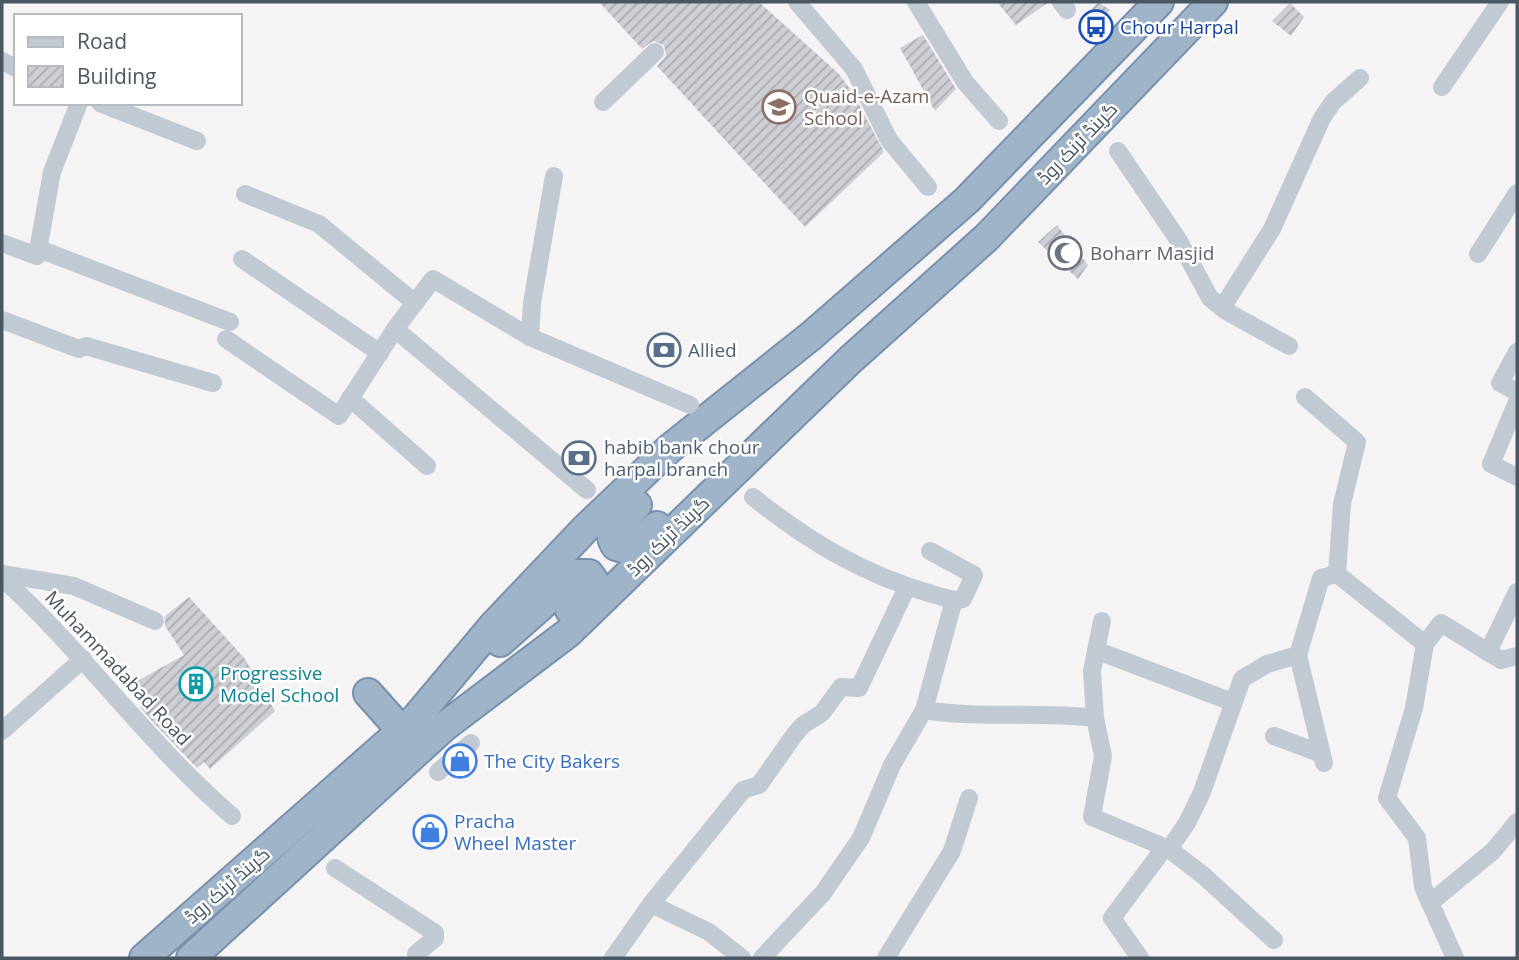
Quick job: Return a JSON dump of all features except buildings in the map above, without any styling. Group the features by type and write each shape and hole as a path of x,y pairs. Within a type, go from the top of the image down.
{"highway":[{"name":"گرینڈ ٹرنک روڈ","path":"144,958 408,724 494,626 585,529 669,449 811,336 967,200 1159,2"},
{"name":"گرینڈ ٹرنک روڈ","path":"191,958 471,704 568,633 850,360 986,238 1213,2"},
{"path":"811,336 613,528 611,539 616,546 622,550 631,547 850,360"},
{"path":"368,693 408,724 577,574 591,575 594,581 589,592 471,704"}],"street":[{"path":"797,2 854,69 889,140 928,187"},
{"path":"916,2 965,82 999,121"},
{"path":"1442,88 1500,2"},
{"path":"603,102 654,52"},
{"path":"1222,308 1272,229 1322,118 1333,102 1360,78"},
{"path":"2,243 37,256 52,172 78,105"},
{"path":"105,105 197,141"},
{"path":"1118,151 1179,241 1203,288 1222,308 1289,346"},
{"path":"530,337 532,303 554,176"},
{"path":"1478,254 1517,193"},
{"path":"245,194 319,224 415,303"},
{"path":"39,249 228,331 339,416 395,329 433,279 530,337 690,405"},
{"path":"242,259 380,353"},
{"path":"2,320 79,349 86,346 213,383"},
{"path":"395,329 587,490"},
{"path":"1517,352 1500,383 1517,392"},
{"path":"1305,397 1357,442 1342,504 1337,574"},
{"path":"350,398 427,466"},
{"path":"1517,402 1491,464 1517,477"},
{"path":"753,498 817,546 907,587 954,600 963,599 974,575 930,551"},
{"path":"1337,574 1425,644"},
{"path":"1274,736 1323,759 1298,655 1321,578 1337,574"},
{"path":"3,581 74,586 155,621"},
{"name":"Muhammadabad Road","path":"3,581 48,621 200,789 232,816"},
{"path":"612,958 651,904 743,790 759,785 803,725 822,713 841,687 859,688 907,587"},
{"path":"1488,652 1517,592"},
{"path":"762,958 823,893 853,852 892,765 924,710 954,600"},
{"path":"1102,621 1092,671 1095,718 1103,756 1091,817 1167,848 1204,876 1274,940"},
{"path":"1455,958 1423,887 1417,838 1387,798 1414,708 1425,644 1441,623 1507,661 1517,656"},
{"path":"1098,651 1232,702"},
{"path":"1140,958 1112,918 1187,823 1202,792 1242,679 1267,664 1298,655"},
{"path":"2,731 83,659"},
{"path":"924,710 962,716 1006,713 1095,718"},
{"path":"438,772 471,743"},
{"path":"886,958 951,851 969,798"},
{"path":"1430,903 1493,851 1517,822"},
{"path":"335,868 435,933 435,938 416,957"},
{"path":"651,904 709,932 742,958"}],"place":[{"name":"Chour Harpal","path":"1096,27"},
{"name":"Quaid-e-Azam School","path":"779,107"},
{"name":"Boharr Masjid","path":"1065,253"},
{"name":"Allied","path":"664,350"},
{"name":"habib bank chour harpal branch","path":"579,458"},
{"name":"Progressive Model School","path":"196,684"},
{"name":"The City Bakers","path":"460,761"},
{"name":"Pracha Wheel Master","path":"430,832"}]}
